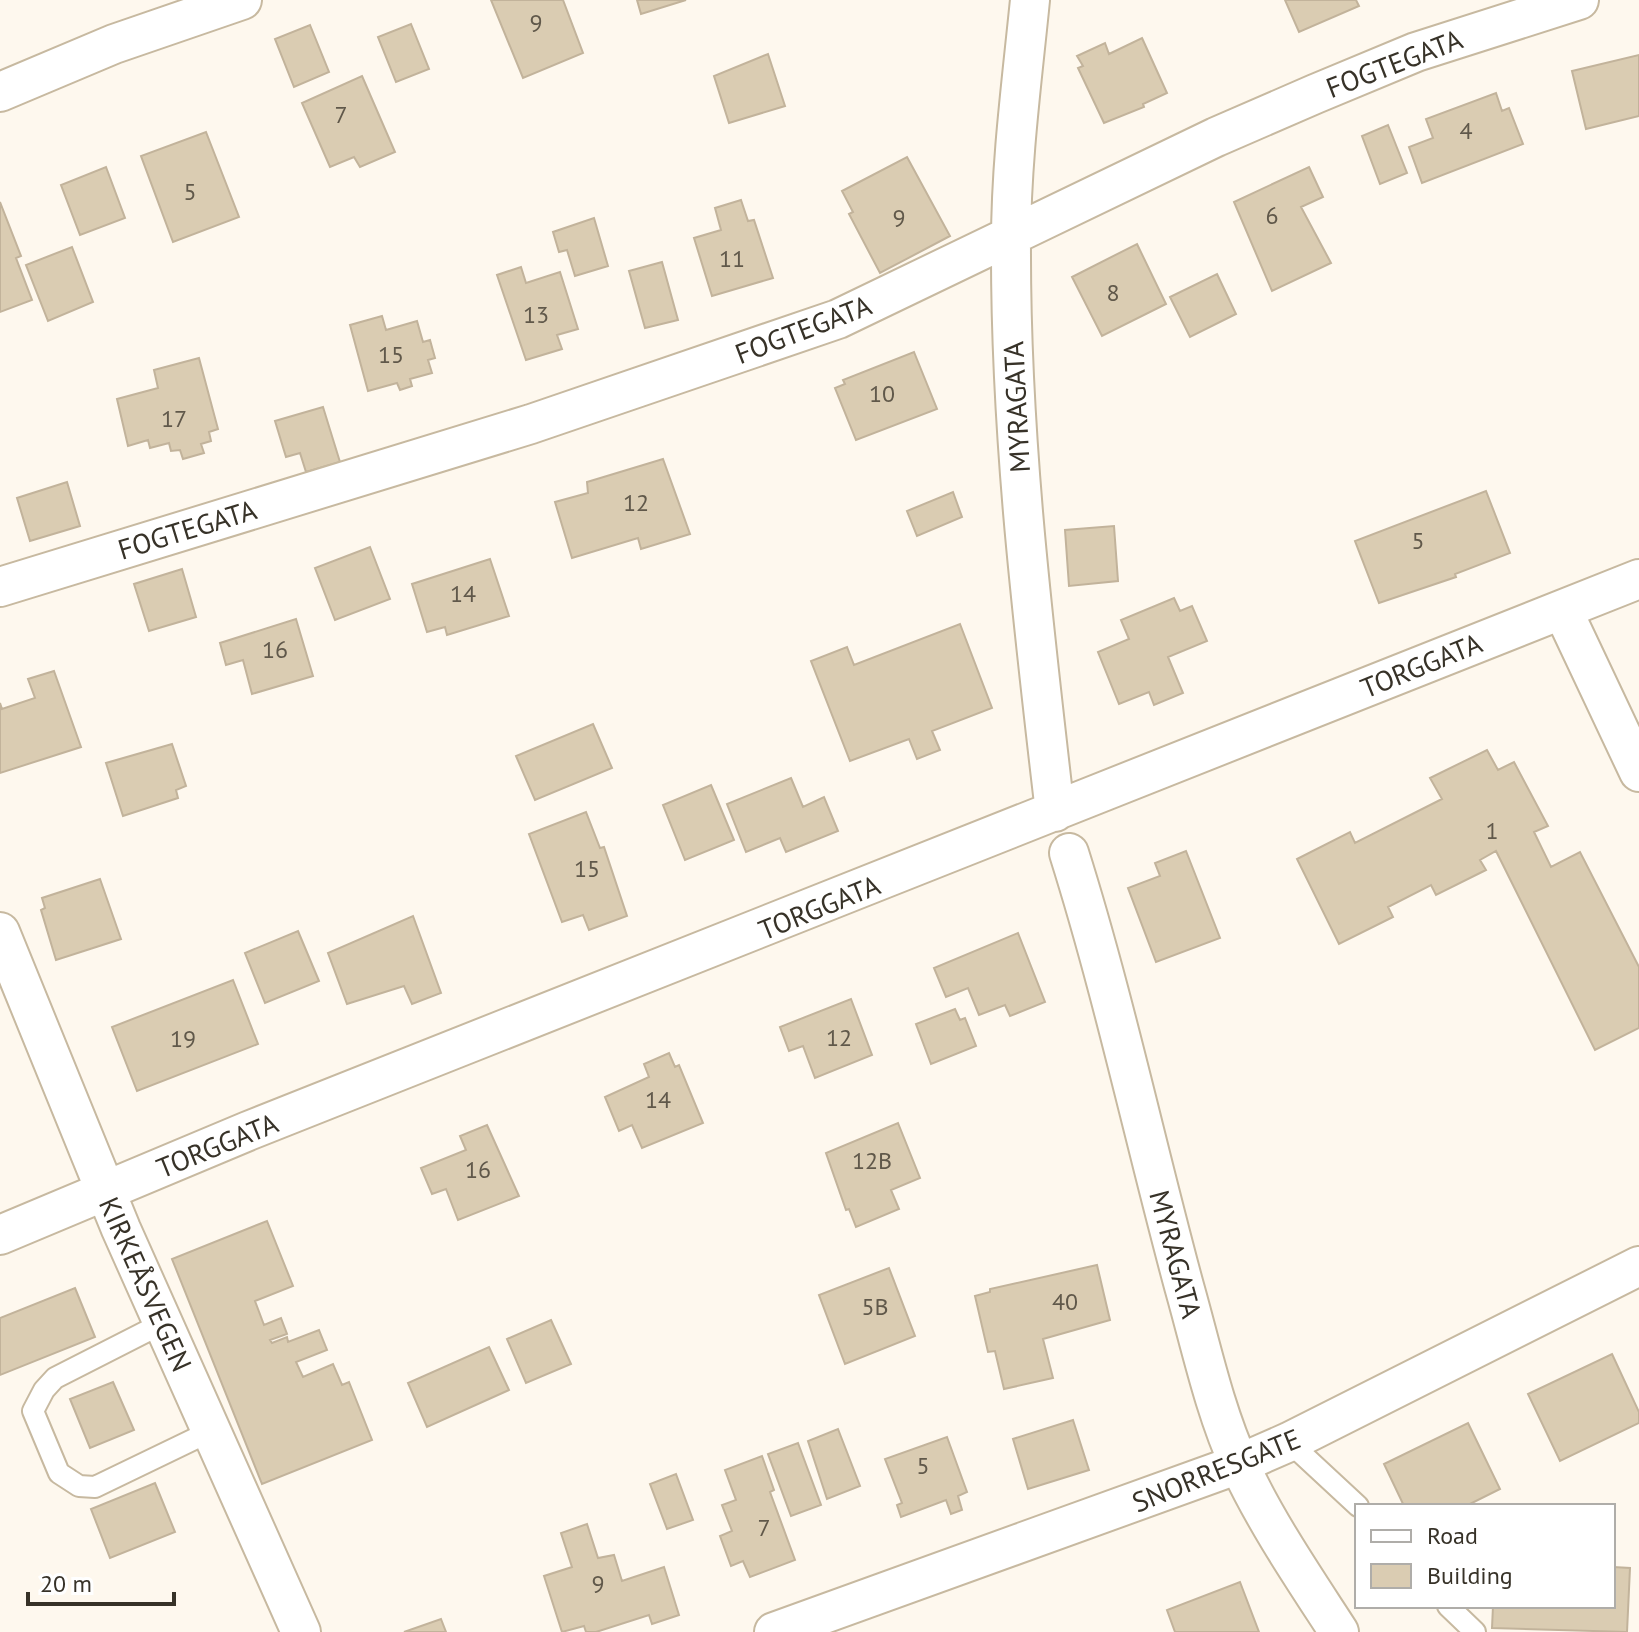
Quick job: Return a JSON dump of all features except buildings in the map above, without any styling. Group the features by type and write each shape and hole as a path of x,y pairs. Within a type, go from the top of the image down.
{"street":[{"path":"0,92 114,44 242,0"},
{"name":"MYRAGATA","path":"1030,0 1010,239 1013,406 1027,569 1055,812"},
{"name":"FOGTEGATA","path":"0,587 531,424 838,319 1010,239 1216,137 1429,48 1579,0"},
{"name":"TORGGATA","path":"0,1235 1639,579"},
{"path":"1563,611 1639,772"},
{"name":"MYRAGATA","path":"1069,853 1110,993 1154,1174 1212,1388 1239,1464 1276,1535 1339,1632"},
{"name":"KIRKEÅSVEGEN","path":"0,932 105,1191 301,1632"},
{"name":"SNORRESGATE","path":"774,1632 1239,1464 1636,1275"}],"lane":[{"path":"163,1323 55,1378 44,1390 33,1411 39,1432 59,1473 69,1482 95,1487 211,1431"},
{"path":"1289,1442 1356,1504"},
{"path":"1450,1608 1475,1632"}]}
